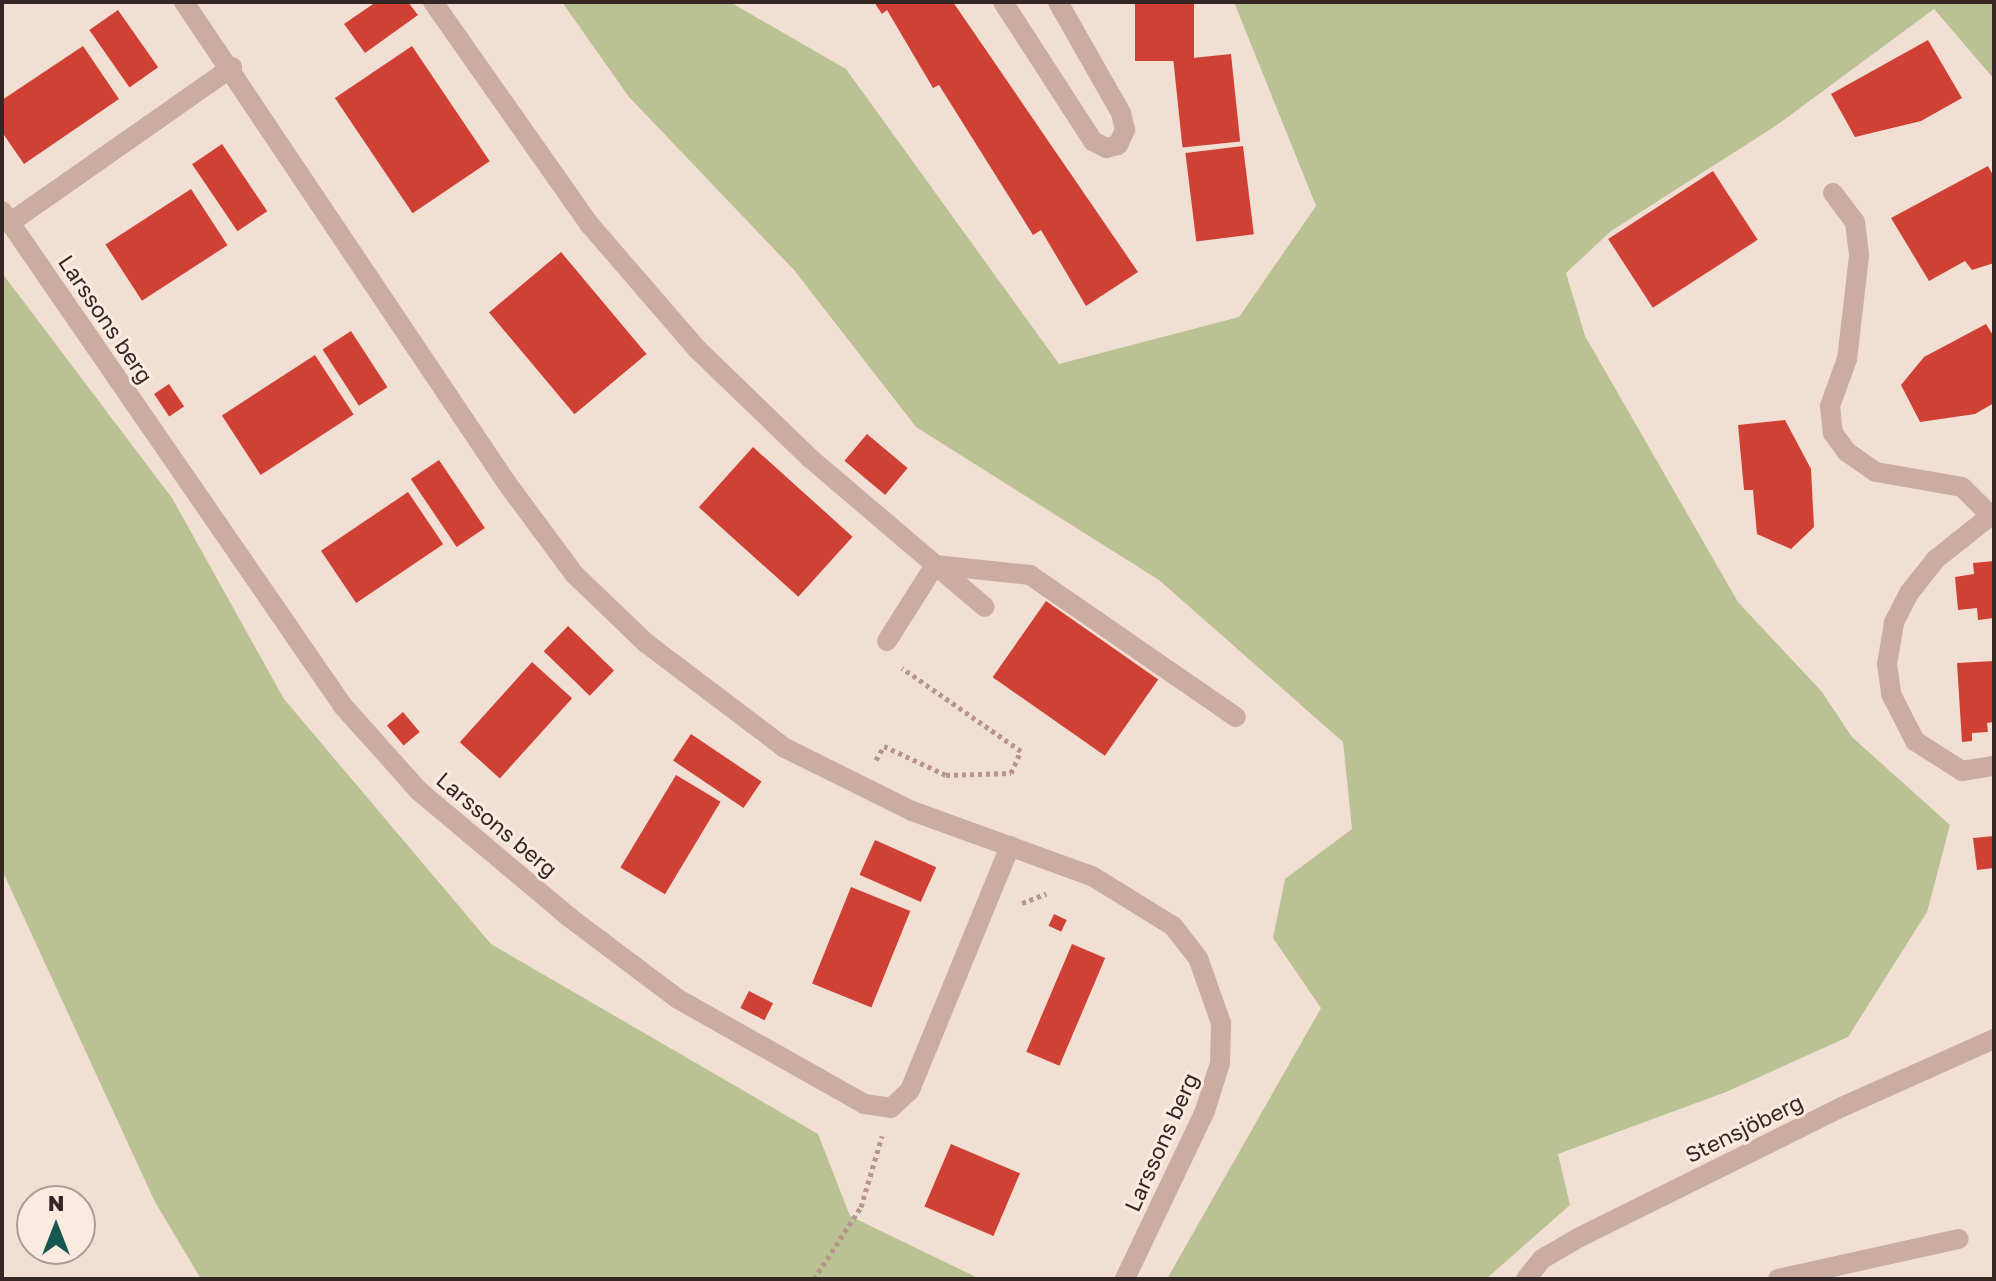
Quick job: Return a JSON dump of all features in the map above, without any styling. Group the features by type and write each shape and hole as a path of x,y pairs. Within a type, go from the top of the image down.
{"street":[{"name":"Larssons berg","path":"184,2 232,67 429,369 574,574 706,691 785,748 859,789 1092,876 1173,926 1198,958 1221,1023 1220,1063 1205,1111 1125,1279"},
{"path":"433,2 590,225 697,349 811,459 985,607"},
{"path":"1003,2 1093,141 1106,148 1118,145 1125,130 1121,113 1058,2"},
{"name":"Larssons berg","path":"232,67 6,216 343,706 419,791 569,917 678,999 864,1104 891,1108"},
{"path":"1833,193 1855,222 1859,256 1847,359 1830,406 1833,433 1847,452 1876,472 1962,487 1992,514 1936,559 1909,593 1894,623 1887,664 1891,694 1915,741 1962,771 1994,766"},
{"path":"887,641 935,565"},
{"path":"935,565 1030,575 1236,717"},
{"path":"891,1108 910,1090 1010,846"},
{"name":"Stensjöberg","path":"1526,1279 1542,1259 1580,1237 1842,1107 1994,1039"},
{"path":"1778,1279 1959,1239"}],"path":[{"path":"859,789 884,746 946,775 1011,773 1021,751 879,651 887,641"},
{"path":"985,906 1008,917 1022,903 1056,893"},
{"path":"814,1279 861,1207 891,1108"}],"green space":[{"path":"562,2 730,2 846,69 1059,364 1239,317 1316,206 1234,2 1994,2 1994,79 1934,9 1777,125 1611,231 1566,273 1585,336 1738,602 1822,692 1852,737 1950,825 1927,912 1848,1037 1726,1092 1558,1154 1570,1205 1486,1279 1167,1279 1321,1008 1273,938 1285,879 1352,829 1343,742 1159,580 916,427 794,270 629,97"},
{"path":"2,273 172,498 284,699 491,944 818,1134 850,1216 980,1279 201,1279 155,1202 2,870"}],"building":[{"path":"376,2 408,2 418,15 365,53 344,24"},
{"path":"874,2 953,2 1138,272 1086,306 1041,230 1033,235 939,85 933,88 887,10 882,14"},
{"path":"1135,2 1194,2 1194,61 1135,61"},
{"path":"118,10 158,67 129,87 89,30"},
{"path":"1928,40 1962,98 1921,121 1855,137 1831,94"},
{"path":"83,46 119,99 24,164 2,132 2,100"},
{"path":"412,46 490,161 413,213 335,98"},
{"path":"1231,54 1240,142 1183,148 1173,60"},
{"path":"222,144 267,211 237,231 192,164"},
{"path":"1243,146 1254,234 1196,241 1185,153"},
{"path":"1988,166 1994,177 1994,263 1972,270 1965,261 1929,281 1891,218"},
{"path":"1713,171 1758,240 1653,308 1608,239"},
{"path":"191,189 227,245 142,301 105,245"},
{"path":"561,252 646,354 574,414 489,312"},
{"path":"1986,324 1994,337 1994,403 1975,414 1920,422 1901,385 1924,357"},
{"path":"351,331 387,387 359,406 322,350"},
{"path":"315,355 354,415 261,475 222,415"},
{"path":"169,384 184,406 169,416 154,394"},
{"path":"1785,420 1811,469 1814,527 1791,549 1757,534 1753,490 1744,490 1738,425"},
{"path":"867,434 908,468 885,495 845,461"},
{"path":"753,447 853,537 798,597 699,507"},
{"path":"439,460 485,528 457,547 411,479"},
{"path":"408,492 443,544 356,603 321,551"},
{"path":"1994,561 1994,618 1978,620 1977,608 1958,610 1955,577 1974,574 1973,563"},
{"path":"1046,601 1158,680 1105,756 993,677"},
{"path":"568,626 614,670 590,696 544,651"},
{"path":"1994,661 1994,722 1987,723 1988,732 1972,733 1972,741 1962,742 1957,663"},
{"path":"532,662 572,698 500,778 460,742"},
{"path":"403,712 420,732 404,745 387,725"},
{"path":"691,734 761,782 744,808 673,761"},
{"path":"676,775 721,802 665,894 620,868"},
{"path":"1994,836 1994,868 1977,870 1973,838"},
{"path":"875,840 936,867 921,902 860,875"},
{"path":"851,887 910,911 871,1007 812,983"},
{"path":"1054,914 1067,920 1061,932 1049,926"},
{"path":"1072,944 1105,958 1059,1066 1026,1052"},
{"path":"749,991 773,1003 764,1020 740,1008"},
{"path":"951,1144 1020,1173 993,1236 924,1207"}]}
